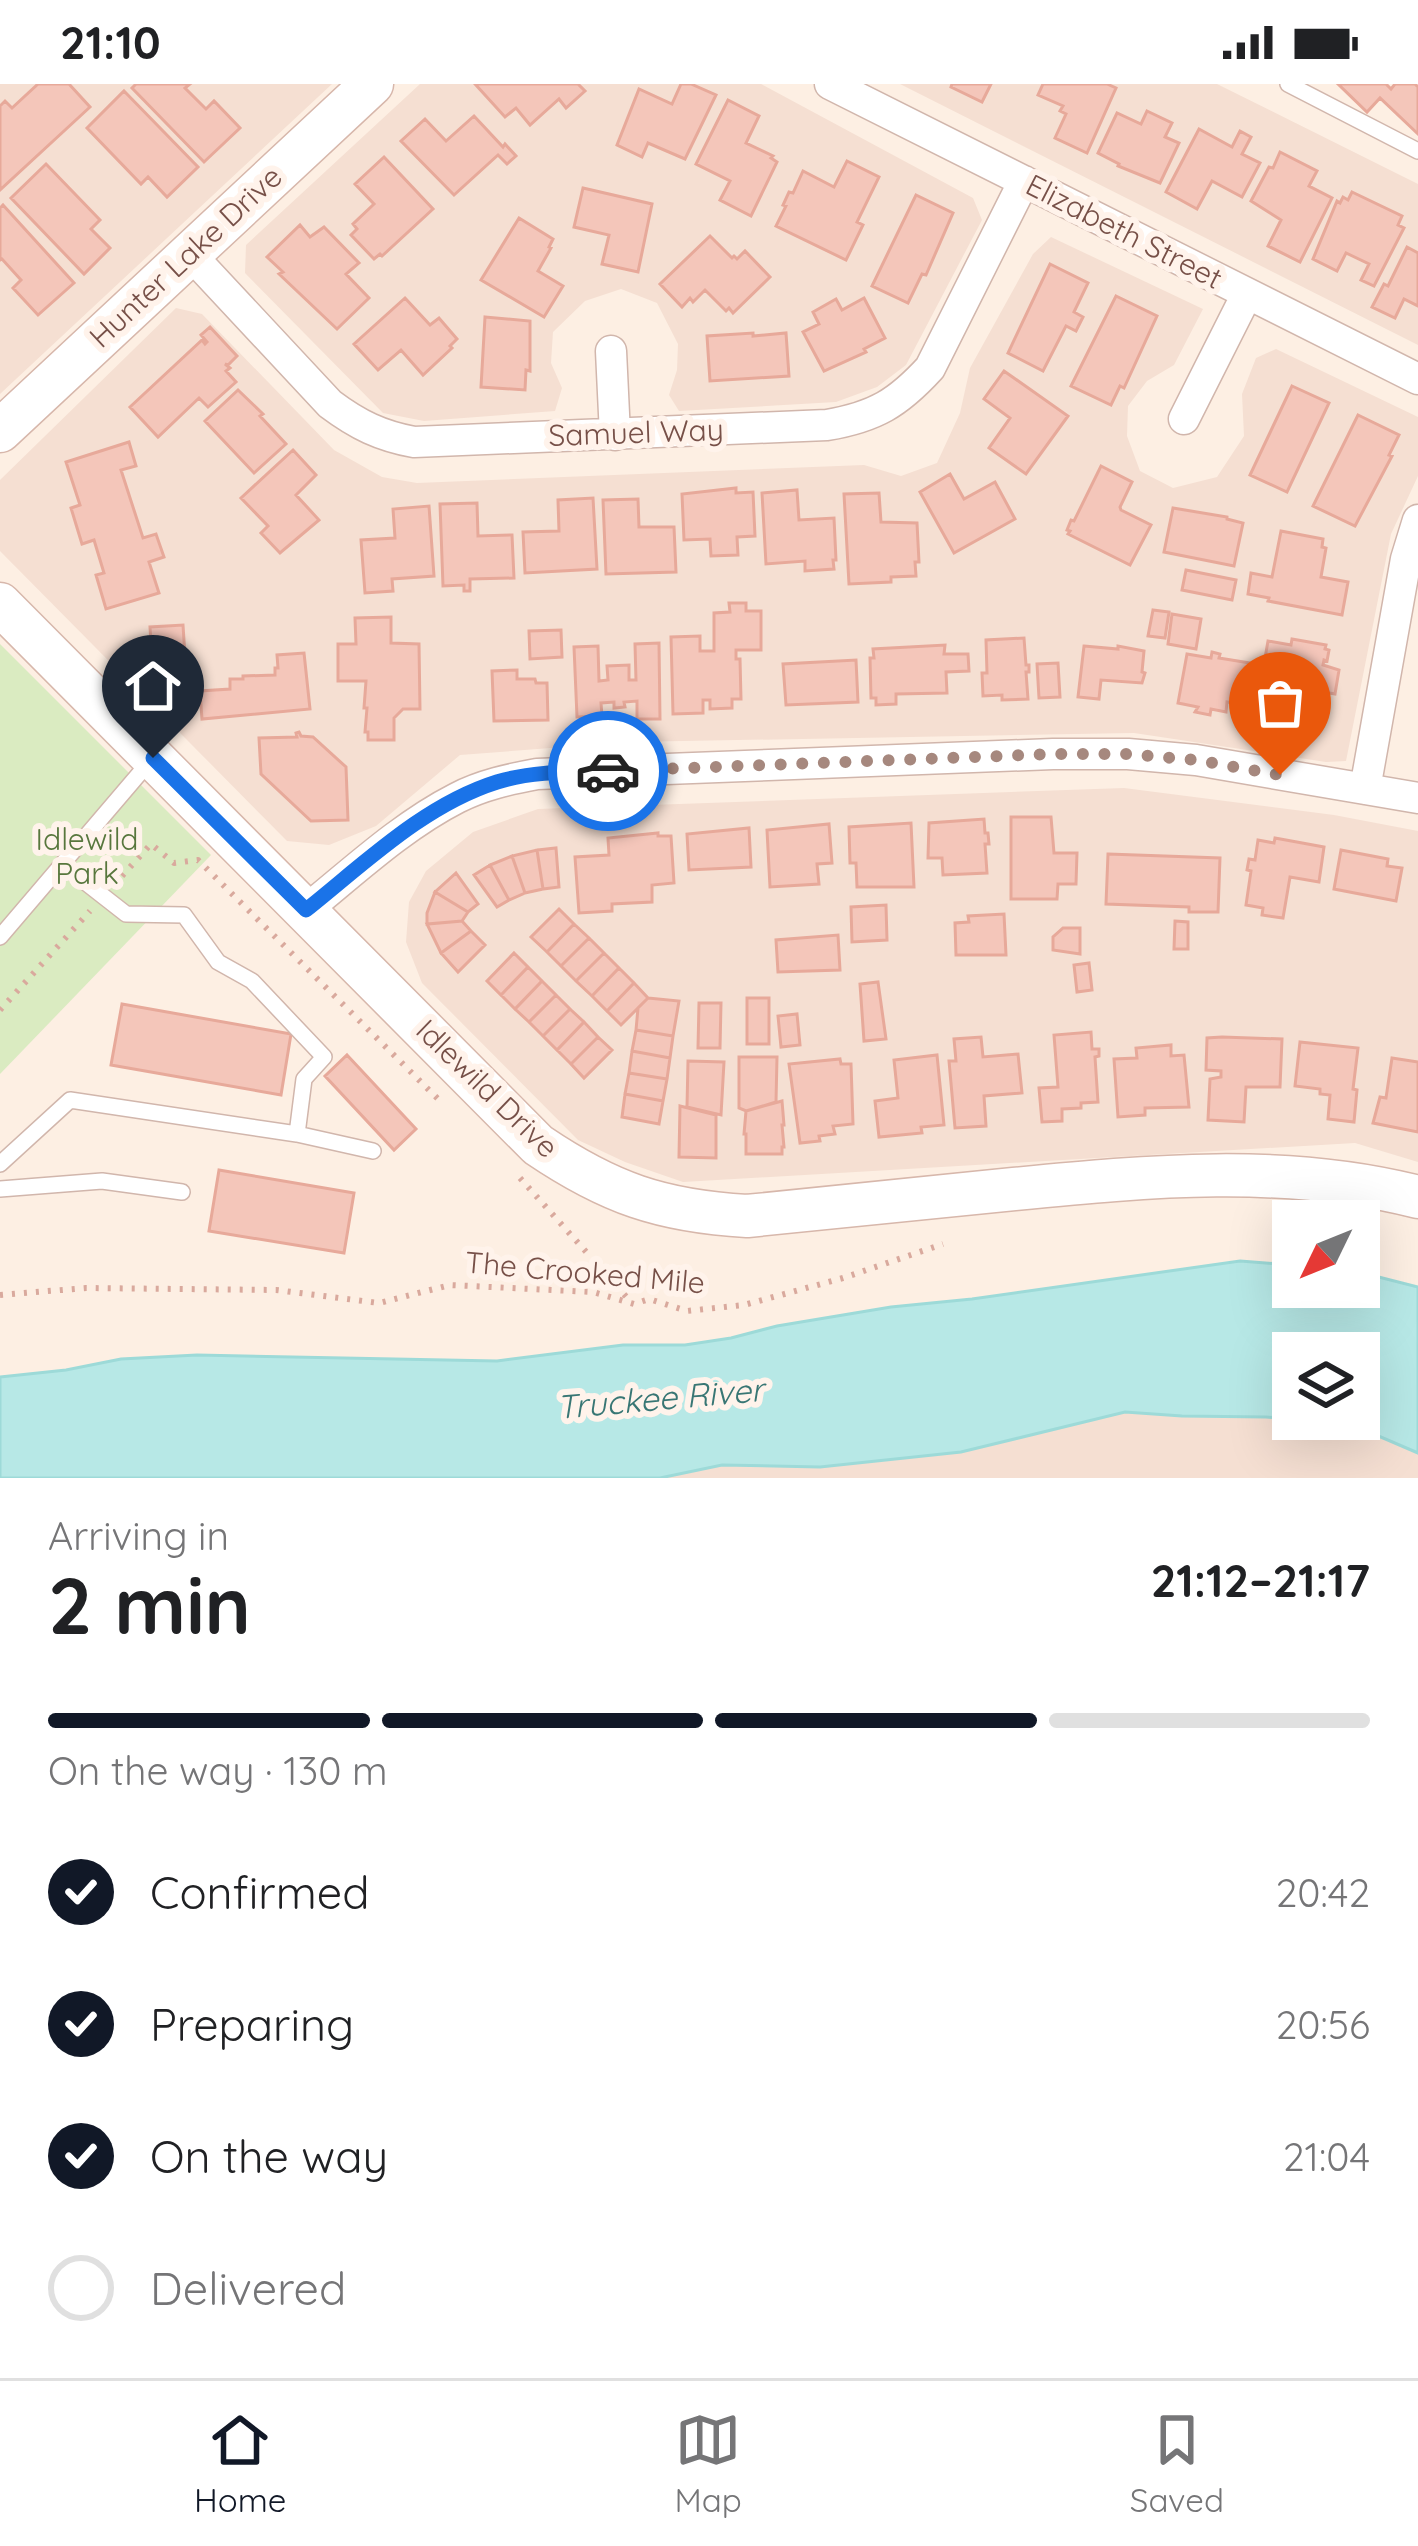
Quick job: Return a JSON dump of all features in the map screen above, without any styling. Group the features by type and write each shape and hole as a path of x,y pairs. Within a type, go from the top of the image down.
{"street":[{"name":"Hunter Lake Drive","path":"0,430 372,84"},
{"name":"Elizabeth Street","path":"830,84 1418,379"},
{"name":"Samuel Way","path":"190,254 330,404 356,424 385,436 414,442 827,425 858,420 885,408 908,392 929,368 1024,181"},
{"path":"1184,418 1247,294"},
{"path":"611,351 615,435"},
{"path":"1365,789 1406,559 1418,520"},
{"name":"Idlewild Drive","path":"0,604 538,1145 614,1190 700,1214 747,1216 1139,1177 1226,1174 1312,1179 1418,1197"},
{"path":"306,910 422,818 460,796 538,774 1128,754 1196,760 1418,798"}],"lane":[{"path":"1288,84 1418,151"},
{"path":"0,937 153,758"},
{"path":"62,864 126,914 184,915 218,962 252,981 324,1057 304,1079 297,1134"},
{"path":"0,1164 70,1100 297,1134 373,1151"},
{"path":"0,1190 102,1181 182,1192"}],"path":[{"path":"122,877 151,844 174,862 197,860 454,1113"},
{"path":"0,1010 90,911"},
{"path":"515,1173 634,1304"},
{"name":"The Crooked Mile","path":"0,1295 86,1288 257,1290 379,1303 450,1285 593,1292 634,1304 650,1299 687,1310 744,1305 943,1244"}],"shaded area":[{"path":"0,84 332,84 0,394"},
{"path":"420,84 761,84 973,198 982,220 906,365 877,387 836,402 679,411 669,395 678,344 657,303 621,289 585,301 553,332 551,363 562,388 555,411 424,421 383,413 245,273 246,245"},
{"path":"900,84 1217,84 1418,184 1418,345"},
{"path":"1051,237 1203,309 1174,365 1147,381 1128,406 1127,436 1140,471 1173,488 1217,477 1244,436 1242,394 1256,358 1276,349 1418,417 1418,476 1391,534 1346,761 1326,762 1134,733 629,742 460,755 376,826 329,845 287,841 0,551 0,480 176,308 202,314 334,450 382,477 417,483 864,465 901,476 937,463 960,413 970,368 1033,254"},
{"path":"1124,788 1334,815 1418,831 1418,1162 1355,1143 683,1182 578,1140 422,983 406,942 409,902 426,871 473,832 538,809"},
{"path":"1125,1412 1266,1417 1272,1418 1272,1440 1380,1437 1418,1453 1418,1478 660,1478 722,1465 820,1467 961,1452"}],"green space":[{"name":"Idlewild Park","path":"0,644 211,855 0,1074"}],"water":[{"name":"Truckee River","path":"1240,1261 1272,1263 1272,1308 1380,1308 1380,1277 1418,1287 1418,1453 1380,1437 1380,1332 1272,1332 1272,1418 1125,1412 961,1452 820,1467 722,1465 660,1478 0,1478 0,1377 121,1359 197,1355 497,1361 623,1345 685,1345 891,1307"}],"building":[{"path":"38,84 69,84 90,107 0,190 0,106 5,101 12,108"},
{"path":"136,84 190,84 185,88 206,109 214,101 240,128 204,162 132,88"},
{"path":"475,84 578,84 585,91 566,108 559,99 530,125 516,108 505,117"},
{"path":"681,84 716,95 685,159 648,143 642,157 617,145 639,89 672,104"},
{"path":"952,84 991,84 982,102"},
{"path":"1043,84 1116,88 1087,153 1055,138 1066,114 1060,111 1063,106 1038,95"},
{"path":"1338,84 1386,84 1391,89 1395,84 1415,84 1418,134 1380,98 1367,112"},
{"path":"124,91 198,167 167,197 148,177 141,184 87,128"},
{"path":"728,100 759,116 746,143 777,162 751,216 720,200 730,181 696,164"},
{"path":"1147,111 1172,123 1165,137 1179,143 1160,183 1098,153 1117,113 1141,124"},
{"path":"474,116 516,156 507,164 498,155 454,195 401,141 425,119 446,141"},
{"path":"1199,129 1232,147 1240,131 1251,137 1242,154 1260,163 1242,197 1212,181 1197,209 1166,192"},
{"path":"1280,152 1317,171 1309,186 1332,198 1300,262 1268,246 1281,220 1251,201"},
{"path":"384,157 433,209 374,259 351,235 357,229 353,224 374,204 355,184"},
{"path":"847,161 879,177 857,222 863,225 846,260 776,226 803,171 834,187"},
{"path":"46,164 100,220 91,229 110,248 84,274 11,198"},
{"path":"583,188 652,204 638,272 602,264 609,235 574,227"},
{"path":"1352,192 1402,216 1398,225 1404,228 1374,286 1361,280 1369,264 1346,253 1337,271 1313,259 1337,201 1348,200"},
{"path":"916,195 953,213 908,303 872,286"},
{"path":"3,205 74,283 38,315 13,288 21,280 0,260"},
{"path":"519,218 553,239 538,271 563,286 544,317 481,280"},
{"path":"300,225 310,237 324,227 359,263 346,274 369,298 337,329 267,257"},
{"path":"710,236 732,258 745,251 770,277 733,313 705,290 682,307 660,284"},
{"path":"1407,247 1418,253 1418,306 1404,299 1395,318 1372,307"},
{"path":"1050,264 1088,283 1074,312 1083,317 1076,331 1066,326 1043,371 1008,353"},
{"path":"1116,296 1157,316 1124,388 1120,386 1111,405 1071,386"},
{"path":"405,298 430,325 439,318 457,339 423,375 401,350 378,370 354,344"},
{"path":"864,298 885,338 824,371 803,332 819,324 813,312 836,299 842,310"},
{"path":"485,317 530,321 530,371 526,370 525,390 481,387"},
{"path":"210,327 237,356 225,364 236,382 208,407 199,398 158,437 130,407 202,340 207,342 201,335"},
{"path":"786,333 789,376 710,381 707,336"},
{"path":"1004,371 1068,416 1026,474 989,448 1010,418 984,399"},
{"path":"1292,386 1329,403 1287,492 1250,475"},
{"path":"238,390 286,444 254,473 205,421"},
{"path":"1358,415 1399,435 1355,526 1313,506"},
{"path":"129,442 136,466 121,470 143,538 156,534 164,557 149,562 159,593 106,609 96,575 104,573 94,540 82,544 71,508 80,505 66,462"},
{"path":"293,450 316,475 296,495 319,520 280,553 261,533 268,526 241,498"},
{"path":"1101,466 1132,482 1121,510 1151,525 1130,565 1068,534"},
{"path":"950,474 964,499 995,482 1015,519 954,553 920,492"},
{"path":"736,488 736,493 753,492 755,536 737,537 738,555 711,556 710,539 684,540 682,494"},
{"path":"797,490 799,520 834,518 834,569 805,571 805,561 766,564 762,493"},
{"path":"879,493 881,522 917,523 916,576 849,584 844,494"},
{"path":"593,498 597,569 525,573 523,532 559,531 558,500"},
{"path":"638,499 639,527 674,527 676,572 606,574 603,500"},
{"path":"477,503 478,536 512,535 514,578 470,579 470,591 464,591 464,585 443,586 440,504"},
{"path":"429,506 434,576 392,579 393,591 365,593 361,540 395,538 393,509"},
{"path":"1173,508 1243,523 1234,566 1164,552"},
{"path":"1281,531 1323,539 1321,577 1348,582 1342,615 1248,594 1251,573 1272,577"},
{"path":"1186,570 1236,580 1232,600 1182,590"},
{"path":"729,603 746,603 746,611 761,611 761,650 736,650 741,699 732,699 732,708 710,709 710,700 703,700 703,713 673,714 671,637 700,636 700,651 714,651 714,613 730,612"},
{"path":"1153,610 1169,612 1165,638 1148,636"},
{"path":"1172,614 1201,619 1196,649 1168,644"},
{"path":"391,617 391,643 419,644 420,709 403,709 394,718 394,740 368,740 366,681 338,681 338,644 356,644 355,618"},
{"path":"183,625 191,677 153,676 150,627"},
{"path":"561,630 562,657 530,659 529,631"},
{"path":"1024,638 1028,699 983,696 986,640"},
{"path":"1292,639 1326,645 1329,650 1323,665 1339,670 1335,694 1318,691 1317,698 1291,693 1286,720 1255,715 1268,641 1291,645"},
{"path":"659,643 660,719 637,719 637,701 614,708 614,702 601,703 602,716 577,717 574,647 598,646 599,681 608,680 607,666 629,665 629,680 636,680 635,644"},
{"path":"945,645 944,654 968,654 969,671 946,672 947,693 896,694 896,704 876,705 876,698 871,698 873,649"},
{"path":"1084,646 1144,651 1142,683 1101,680 1099,699 1078,697"},
{"path":"1212,652 1220,654 1219,658 1250,663 1242,704 1227,702 1226,712 1211,709 1210,715 1178,703 1187,654 1211,658"},
{"path":"304,653 310,709 202,719 200,691 230,689 230,679 243,676 275,675 277,655"},
{"path":"856,660 858,702 786,705 783,664"},
{"path":"1058,663 1060,697 1039,698 1037,664"},
{"path":"517,670 517,679 547,683 548,720 494,721 492,671"},
{"path":"299,732 313,737 346,767 348,820 311,821 261,774 259,738 297,737"},
{"path":"1011,817 1051,817 1054,853 1077,853 1076,884 1058,884 1057,899 1011,899"},
{"path":"984,819 989,844 985,844 987,873 943,875 942,858 928,858 929,823"},
{"path":"911,823 914,887 857,887 856,863 850,863 849,827"},
{"path":"829,824 832,863 817,864 819,884 770,887 767,830"},
{"path":"749,828 751,867 689,870 687,834"},
{"path":"671,836 674,883 652,885 652,902 612,904 612,911 579,913 575,857 609,855 608,838"},
{"path":"1275,838 1324,847 1319,882 1290,877 1283,918 1262,915 1263,908 1246,905 1249,859 1255,860 1258,840 1274,843"},
{"path":"556,848 559,887 543,889 537,850"},
{"path":"537,850 543,889 525,893 512,856"},
{"path":"1341,850 1388,859 1387,866 1402,868 1396,901 1334,889"},
{"path":"1108,854 1220,858 1218,912 1106,904"},
{"path":"512,856 525,893 509,900 490,865"},
{"path":"490,865 509,900 497,907 474,875"},
{"path":"456,873 478,904 468,912 435,892"},
{"path":"435,892 468,912 462,921 427,924"},
{"path":"886,905 887,940 852,942 851,907"},
{"path":"559,909 574,924 547,952 531,937"},
{"path":"1004,914 1006,955 956,955 955,923 969,922 968,916"},
{"path":"462,921 471,931 441,953 427,924"},
{"path":"1175,921 1188,922 1188,949 1174,949"},
{"path":"574,924 589,938 561,966 547,952"},
{"path":"1063,928 1080,928 1080,954 1053,950 1053,937"},
{"path":"471,931 485,945 458,972 441,953"},
{"path":"838,935 840,970 778,972 776,940"},
{"path":"589,938 604,953 576,981 561,966"},
{"path":"514,953 528,967 501,995 487,981"},
{"path":"604,953 619,968 592,996 576,981"},
{"path":"1089,963 1092,990 1077,992 1074,965"},
{"path":"528,967 542,981 515,1009 501,995"},
{"path":"619,968 634,983 607,1011 592,996"},
{"path":"542,981 556,995 529,1022 515,1009"},
{"path":"878,982 886,1039 864,1041 860,984"},
{"path":"634,983 648,998 621,1025 607,1011"},
{"path":"556,995 570,1009 543,1036 529,1022"},
{"path":"648,998 679,1001 673,1036 636,1030 638,1008"},
{"path":"747,998 769,998 769,1044 747,1044"},
{"path":"699,1003 721,1003 720,1048 698,1048"},
{"path":"122,1004 291,1034 281,1095 111,1065"},
{"path":"570,1009 584,1022 557,1050 543,1036"},
{"path":"797,1014 800,1045 781,1047 778,1016"},
{"path":"584,1022 598,1037 571,1064 557,1050"},
{"path":"636,1030 673,1036 670,1058 632,1051"},
{"path":"1091,1032 1092,1049 1099,1049 1095,1057 1098,1102 1062,1109 1062,1121 1042,1122 1039,1088 1058,1087 1054,1035"},
{"path":"598,1037 612,1050 584,1078 571,1064"},
{"path":"981,1037 983,1057 1018,1054 1022,1093 984,1096 986,1126 955,1128 949,1061 956,1061 954,1039"},
{"path":"1207,1038 1282,1039 1280,1087 1246,1087 1244,1122 1208,1120 1210,1079 1221,1077 1221,1071 1206,1070"},
{"path":"1300,1042 1358,1048 1354,1122 1328,1119 1330,1095 1295,1086"},
{"path":"1171,1045 1171,1056 1184,1055 1189,1107 1145,1108 1145,1115 1118,1117 1114,1059 1137,1058 1136,1048"},
{"path":"632,1051 670,1058 667,1079 629,1073"},
{"path":"347,1055 416,1129 394,1150 325,1076"},
{"path":"937,1055 944,1125 921,1127 922,1133 879,1137 875,1101 898,1098 894,1060"},
{"path":"739,1057 777,1057 776,1102 746,1111 739,1108"},
{"path":"1392,1058 1418,1062 1418,1132 1373,1123 1380,1097 1386,1098"},
{"path":"840,1059 841,1064 851,1064 853,1124 833,1126 835,1134 819,1136 820,1141 800,1143 789,1064"},
{"path":"688,1061 724,1062 721,1115 687,1107"},
{"path":"629,1073 667,1079 663,1101 625,1094"},
{"path":"625,1094 663,1101 659,1124 622,1117"},
{"path":"782,1101 782,1154 746,1154 746,1111"},
{"path":"680,1106 716,1115 716,1158 679,1157"},
{"path":"219,1170 354,1193 344,1253 209,1231"}],"way so far":[{"path":"608,771 1128,754 1280,775"}],"route":[{"path":"153,758 306,910 422,818 460,796 538,774 608,771"}]}
